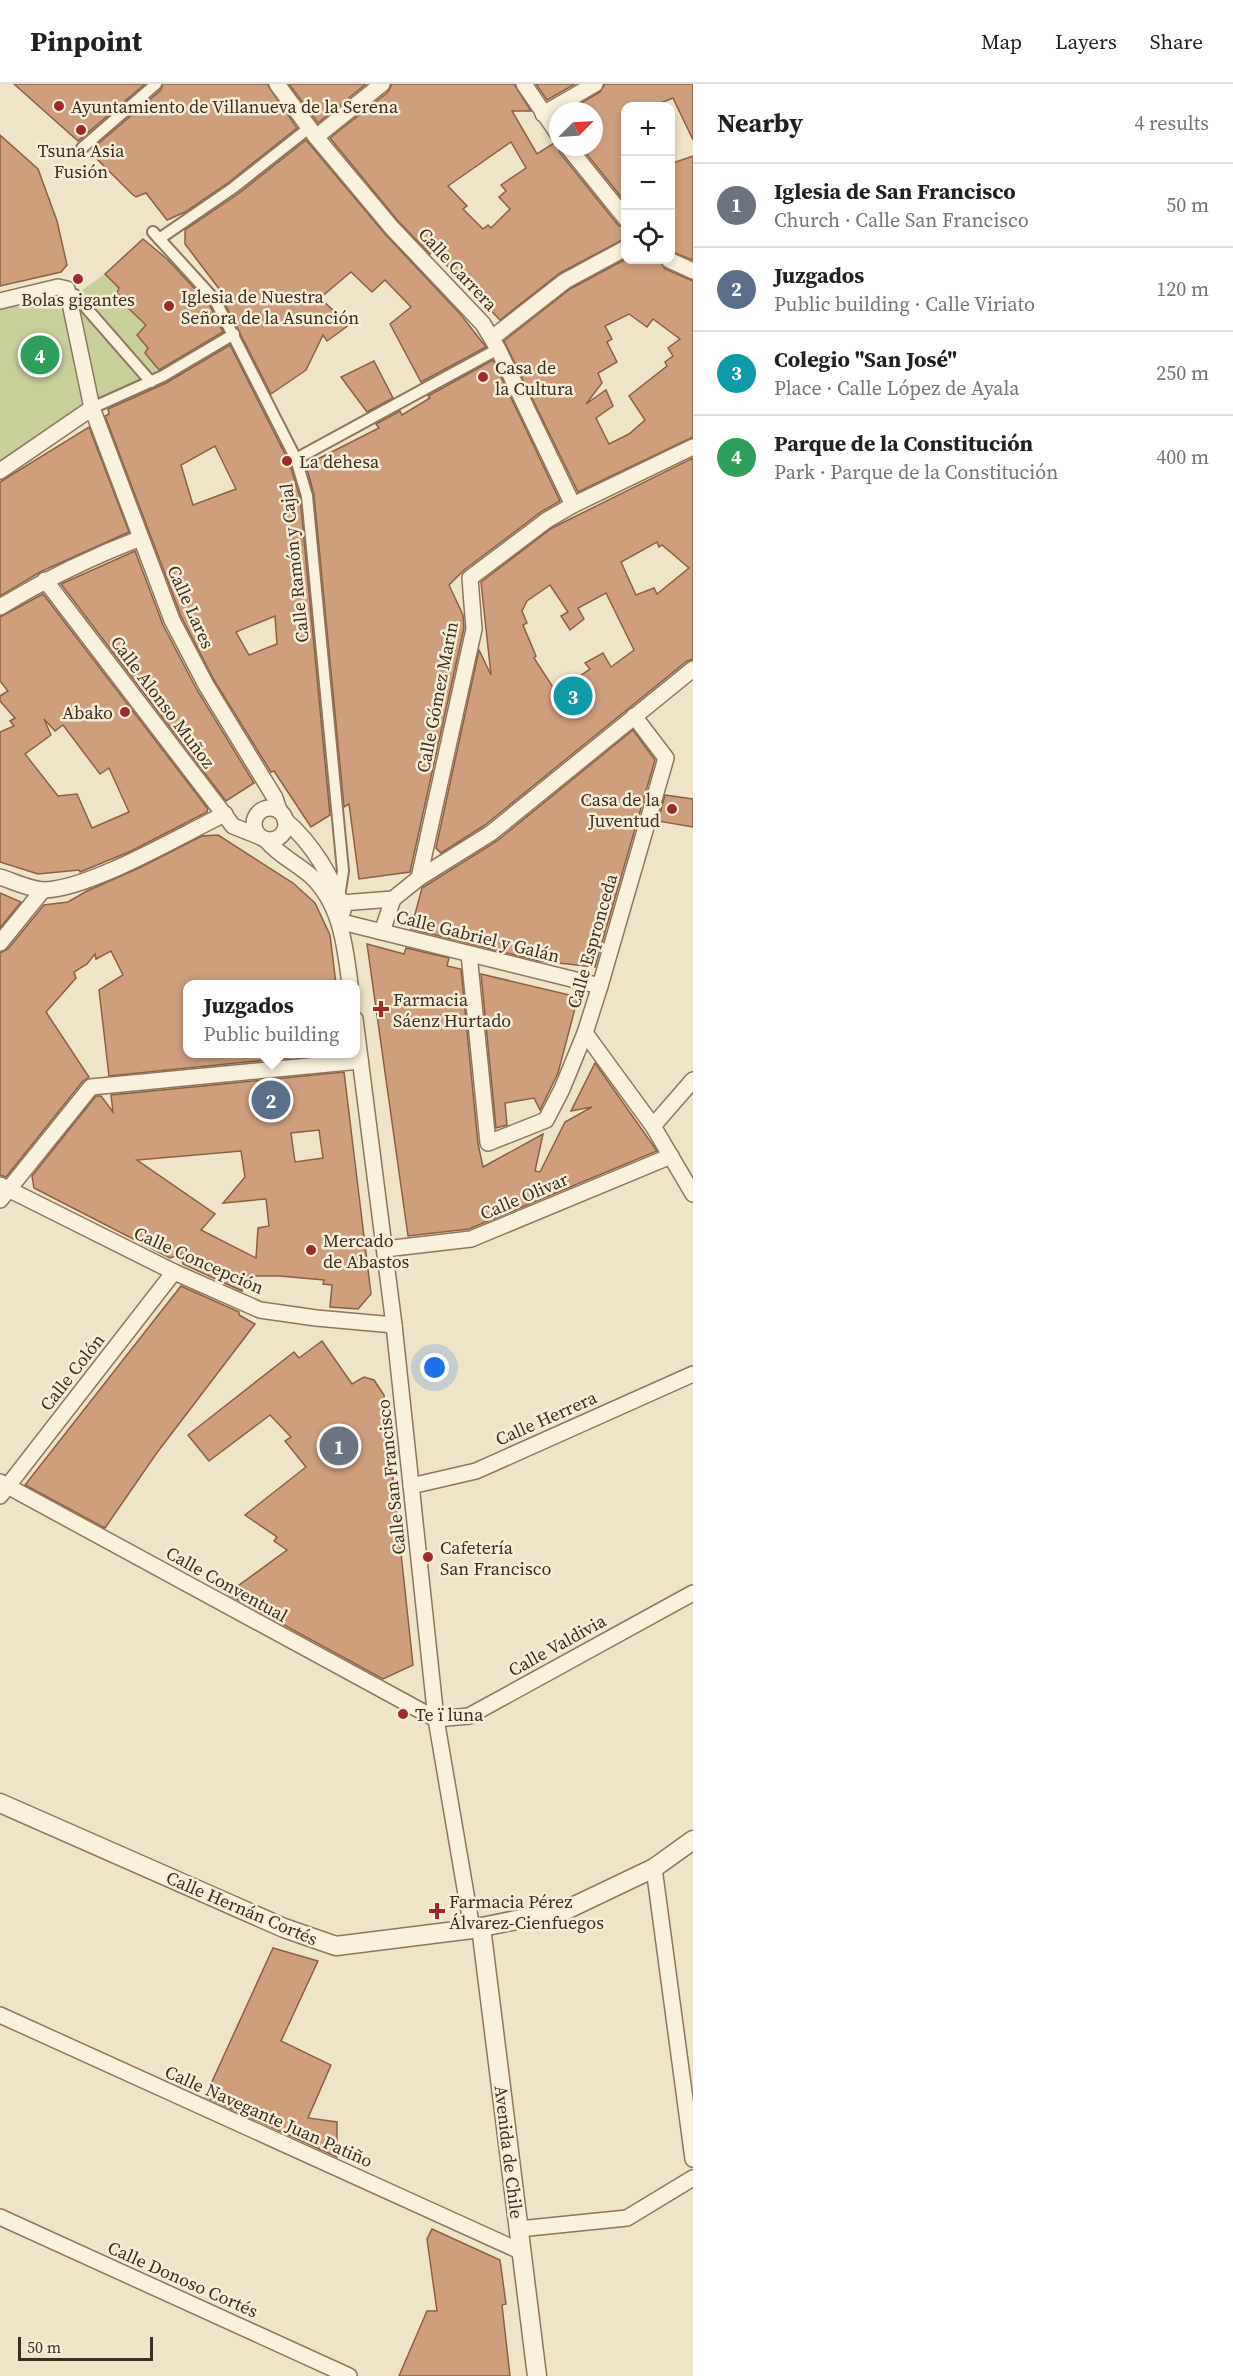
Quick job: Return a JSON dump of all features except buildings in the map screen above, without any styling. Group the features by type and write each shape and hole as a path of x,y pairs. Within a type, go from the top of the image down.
{"street":[{"path":"82,148 156,84"},
{"name":"Calle Carrera","path":"277,84 312,133 392,228 446,282 495,343 573,504"},
{"path":"312,133 382,84"},
{"path":"524,84 549,122"},
{"path":"543,114 595,84"},
{"name":"Calle Ramón y Cajal","path":"312,133 233,188 156,236 215,300 297,459 307,496 335,815 343,871 340,900"},
{"path":"575,156 621,213"},
{"path":"297,459 495,343 565,281 621,251"},
{"path":"675,263 693,271"},
{"name":"Calle Lares","path":"0,301 58,287 67,289 92,408 172,620 206,685 275,798 282,815 301,835 332,881 346,923 344,944"},
{"path":"75,295 151,382"},
{"path":"0,471 92,408 151,382 234,334"},
{"path":"573,504 693,447"},
{"name":"Calle Gómez Marín","path":"419,878 474,629 470,578 547,520 573,504"},
{"path":"0,608 45,580 92,557 141,538"},
{"name":"Calle Alonso Muñoz","path":"45,580 233,826 263,838 278,853 312,877 326,893 340,926 344,944"},
{"path":"382,932 393,899 419,878 491,833 634,716 692,673"},
{"name":"Calle Espronceda","path":"469,954 488,1143 546,1120 562,1089 585,1033 666,758 634,716"},
{"path":"263,809 282,815 282,836 263,838 254,827 255,816 263,809"},
{"path":"0,877 43,890 70,886 105,872 225,814"},
{"path":"0,943 43,890"},
{"path":"340,900 393,899"},
{"name":"Calle Gabriel y Galán","path":"346,923 600,986"},
{"path":"344,944 349,980"},
{"path":"585,1033 653,1126 693,1194"},
{"name":"Calle San Francisco","path":"360,1058 386,1249 436,1719 476,1928"},
{"path":"2,1192 91,1087 360,1061"},
{"path":"653,1126 693,1080"},
{"name":"Calle Olivar","path":"386,1249 471,1239 671,1156"},
{"name":"Calle Concepción","path":"2,1192 260,1310 394,1325"},
{"name":"Calle Colón","path":"3,1488 174,1272"},
{"name":"Calle Herrera","path":"411,1486 476,1471 693,1374"},
{"name":"Calle Conventual","path":"3,1488 436,1719"},
{"name":"Calle Valdivia","path":"436,1719 469,1716 693,1593"},
{"name":"Calle Hernán Cortés","path":"0,1803 284,1928 336,1946 476,1928 580,1906 654,1868 693,1840"},
{"path":"654,1868 693,2159"},
{"name":"Avenida de Chile","path":"476,1928 519,2229 537,2376"},
{"name":"Calle Navegante Juan Patiño","path":"0,2015 522,2252"},
{"path":"519,2229 627,2218 693,2178"},
{"name":"Calle Donoso Cortés","path":"0,2217 349,2376"}],"green space":[{"path":"105,274 119,288 117,293 127,303 126,306 144,320 146,325 137,335 148,348 158,374 92,408 0,471 0,301 58,287 75,295"}],"place":[{"name":"Ayuntamiento de Villanueva de la Serena","path":"59,106"},
{"name":"Tsuna Asia Fusión","path":"81,130"},
{"name":"Bolas gigantes","path":"78,279"},
{"name":"Iglesia de Nuestra Señora de la Asunción","path":"169,306"},
{"name":"Parque de la Constitución","path":"40,355"},
{"name":"Casa de la Cultura","path":"483,377"},
{"name":"La dehesa","path":"287,461"},
{"name":"Colegio \"San José\"","path":"573,696"},
{"name":"Abako","path":"125,712"},
{"name":"Casa de la Juventud","path":"672,809"},
{"name":"Farmacia Sáenz Hurtado","path":"381,1009"},
{"name":"Juzgados","path":"271,1100"},
{"name":"Mercado de Abastos","path":"311,1250"},
{"name":"Iglesia de San Francisco","path":"339,1446"},
{"name":"Cafetería San Francisco","path":"428,1557"},
{"name":"Te ï luna","path":"403,1714"},
{"name":"Farmacia Pérez Álvarez-Cienfuegos","path":"437,1911"}]}
